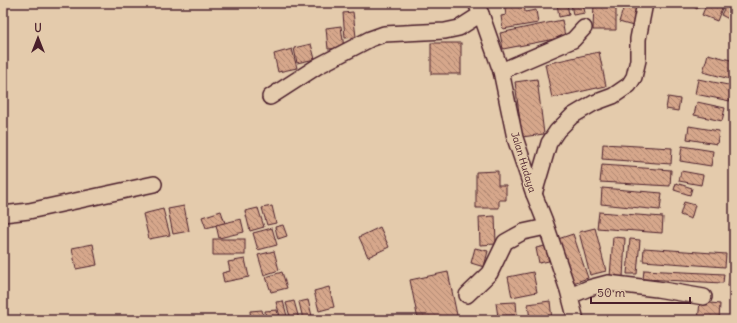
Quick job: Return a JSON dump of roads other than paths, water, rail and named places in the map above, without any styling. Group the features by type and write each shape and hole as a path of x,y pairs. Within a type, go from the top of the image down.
{"street":[{"path":"534,194 549,143 557,131 572,116 594,103 613,96 629,85 634,77 638,60 638,39 645,3"},
{"path":"270,97 318,66 370,39 384,34 445,31 459,28 479,8"},
{"name":"Jalan Hudaya","path":"479,8 501,71 516,138 570,296 576,320"},
{"path":"501,71 573,40 584,28"},
{"path":"3,214 154,184"},
{"path":"467,295 490,273 505,242 523,232 546,227"},
{"path":"570,296 589,288 608,283 704,297"}]}
